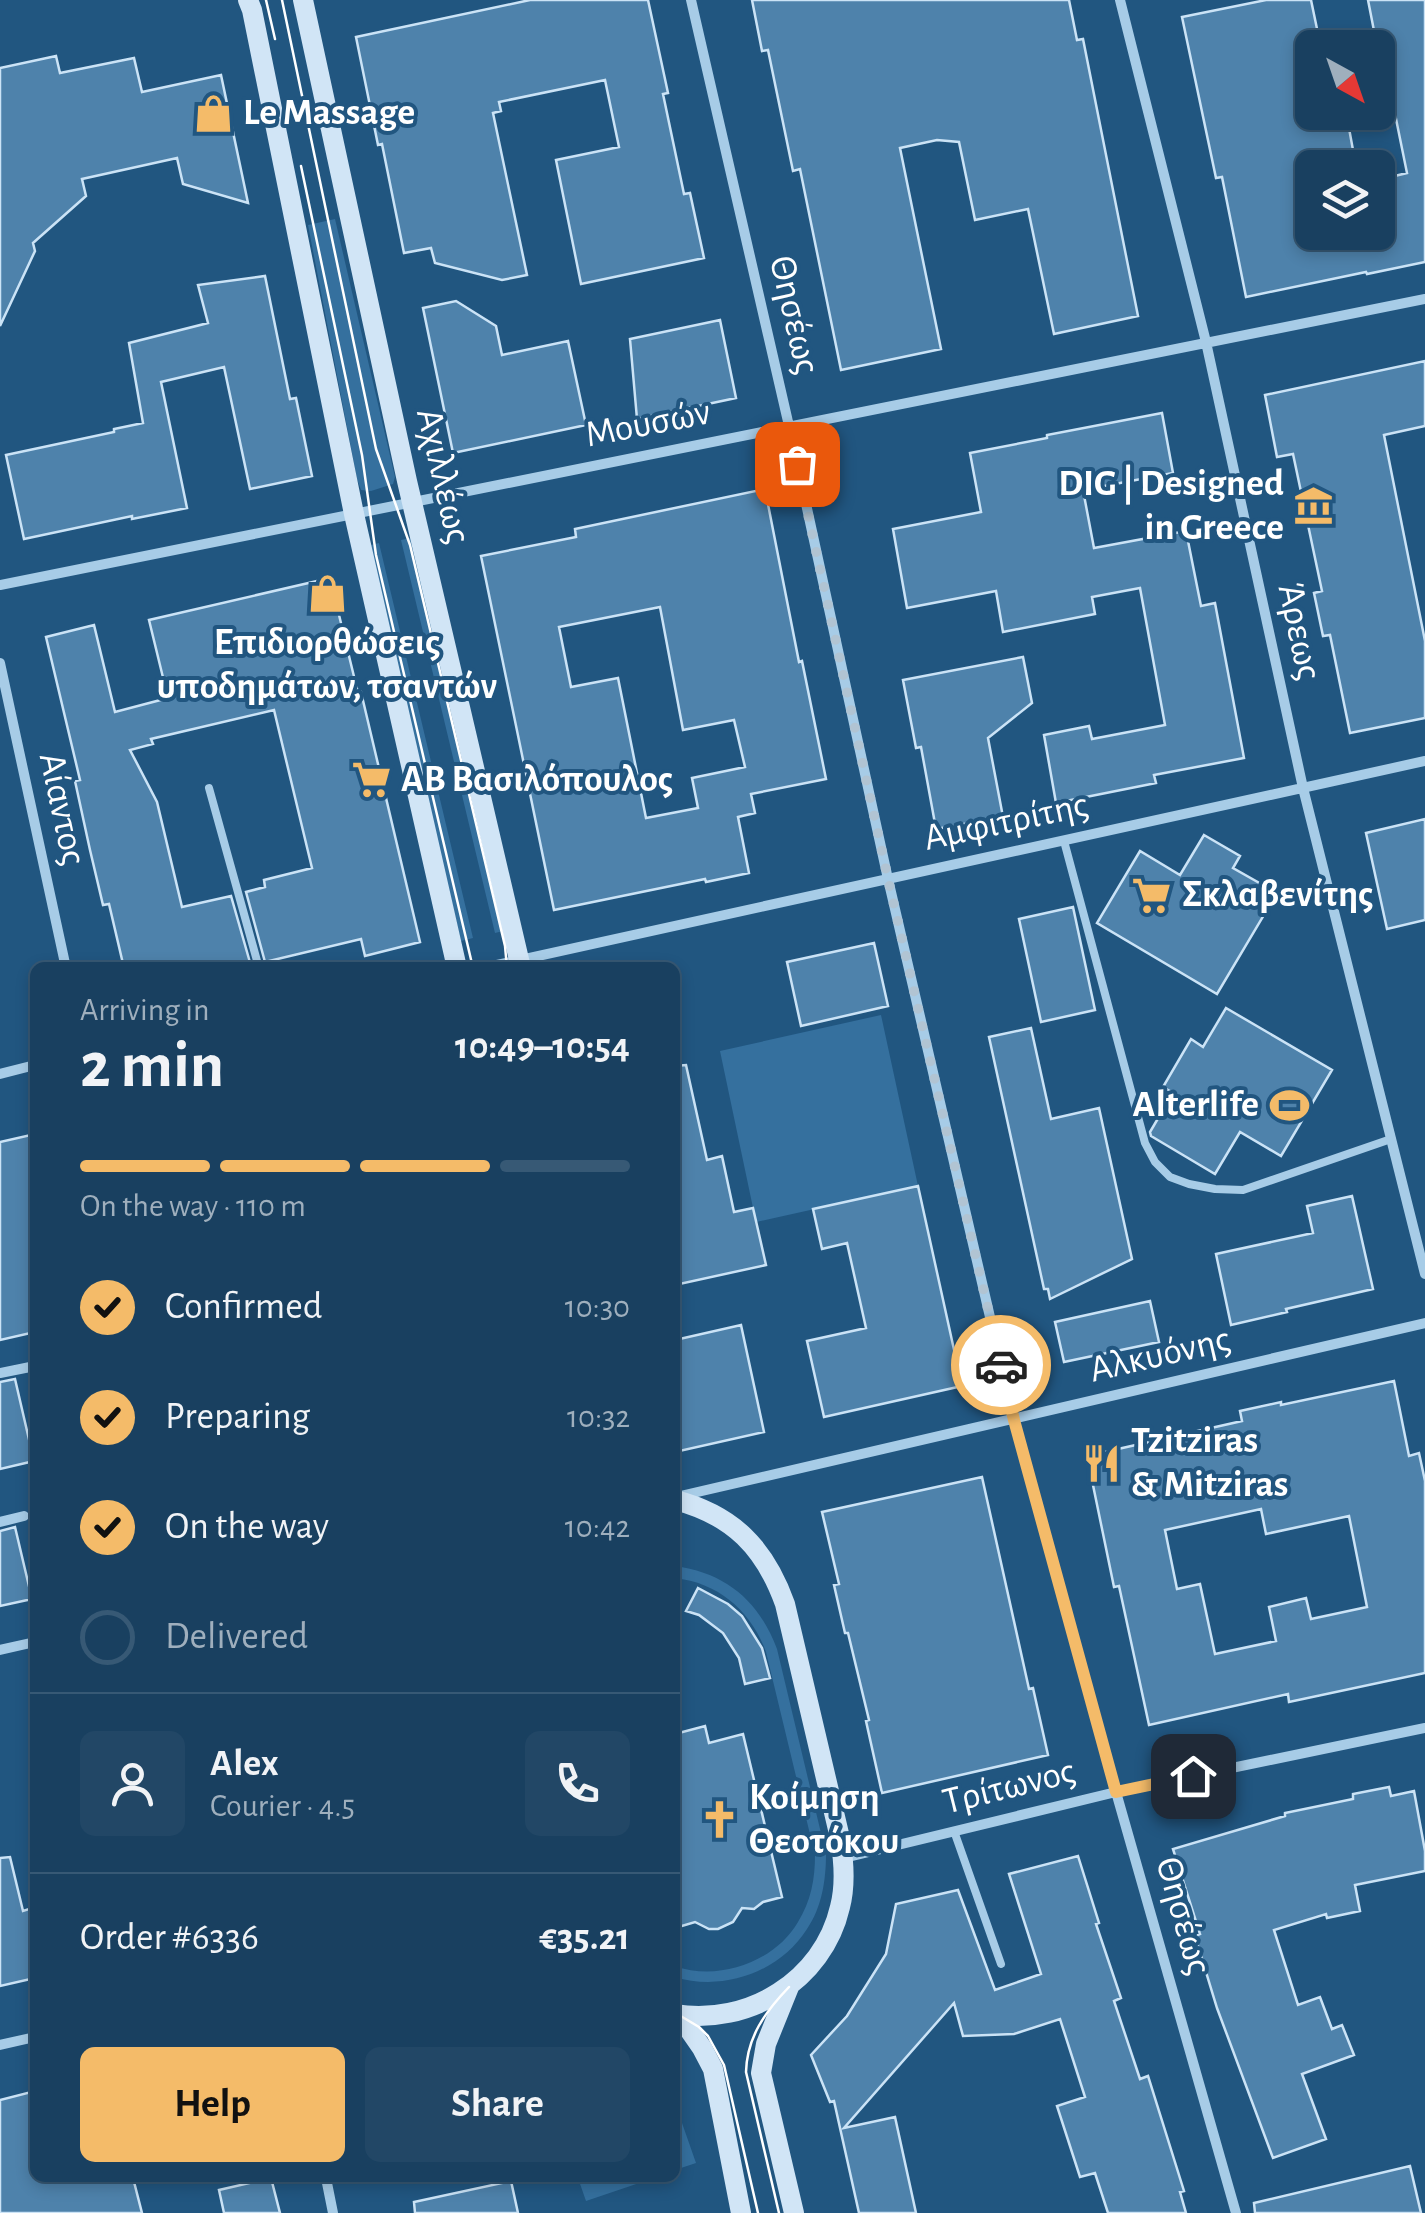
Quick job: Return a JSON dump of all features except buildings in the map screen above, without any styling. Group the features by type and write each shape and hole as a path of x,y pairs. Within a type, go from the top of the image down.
{"main road":[{"path":"248,0 354,514 456,962"},
{"name":"Αχιλλέως","path":"303,0 413,502 520,962"},
{"path":"680,1500 734,1526 759,1552 777,1582 844,1858 840,1908 832,1931 806,1970 788,1987 747,2009 712,2016 680,2015"},
{"path":"788,1987 766,2044 762,2073 794,2213"},
{"path":"680,2019 712,2068 741,2213"}],"street":[{"name":"Θησέως","path":"691,0 1014,1420 1236,2213"},
{"name":"Άρεως","path":"1120,0 1206,342 1302,788 1425,1274"},
{"name":"Μουσών","path":"0,584 1425,299"},
{"name":"Αίαντος","path":"0,663 65,962"},
{"name":"Αμφιτρίτης","path":"524,962 1425,761"},
{"path":"0,1074 30,1067"},
{"name":"Αλκυόνης","path":"680,1497 1425,1324"},
{"path":"0,1373 30,1367"},
{"path":"0,1522 24,1516"},
{"path":"0,1650 30,1643"},
{"name":"Τρίτωνος","path":"844,1858 1116,1792 1425,1728"},
{"path":"0,2044 30,2038"},
{"path":"327,2182 332,2213"}],"lane":[{"path":"209,788 257,962"},
{"path":"1064,841 1146,1143 1155,1162 1170,1177 1215,1189 1244,1190 1391,1138"},
{"path":"954,1831 1001,1964"}],"shaded area":[{"path":"335,219 395,477 393,484 371,491 361,490 357,479 308,225"},
{"path":"414,537 507,930 495,933 401,540"},
{"path":"379,543 473,938 461,941 367,546"},
{"path":"881,1015 918,1186 756,1222 720,1051"},
{"path":"680,1567 710,1575 738,1592 770,1632 826,1854 820,1902 796,1944 782,1957 749,1975 712,1982 680,1978 680,1967 727,1970 775,1948 788,1936 806,1906 815,1855 760,1637 731,1602 680,1579"},
{"path":"680,2117 696,2163 680,2168"},
{"path":"579,2182 642,2182 586,2201"}],"tram line":[{"path":"266,0 275,39"},
{"path":"282,0 376,449 410,545 506,962"},
{"path":"301,166 362,455 376,555 472,962"},
{"path":"779,2213 746,2072 759,2026 789,1987"},
{"path":"680,2016 708,2036 724,2065 758,2213"}],"way so far":[{"path":"797,464 1001,1365"}],"place":[{"name":"Le Massage","path":"213,113"},
{"name":"DIG | Designed in Greece","path":"1314,506"},
{"name":"Επιδιορθώσεις υποδημάτων, τσαντών","path":"327,594"},
{"name":"ΑΒ Βασιλόπουλος","path":"371,780"},
{"name":"Σκλαβενίτης","path":"1152,895"},
{"name":"Alterlife","path":"1289,1105"},
{"name":"Tzitziras & Mitziras","path":"1101,1463"},
{"name":"Κοίμηση Θεοτόκου","path":"719,1820"}],"route":[{"path":"1001,1365 1116,1792 1193,1776"}]}
